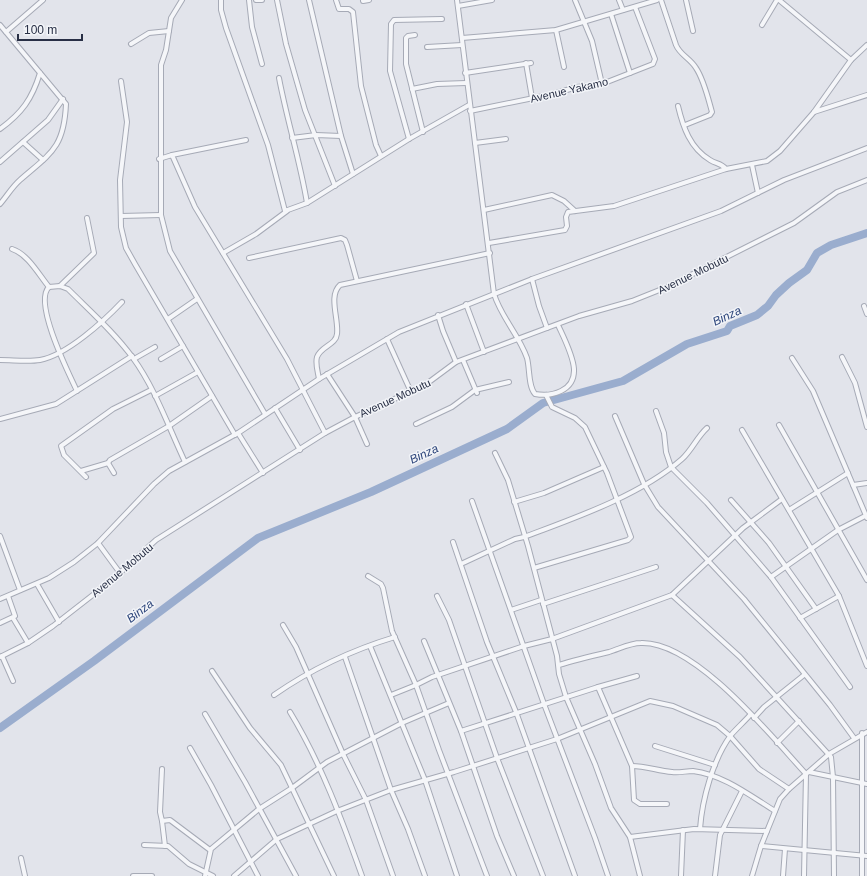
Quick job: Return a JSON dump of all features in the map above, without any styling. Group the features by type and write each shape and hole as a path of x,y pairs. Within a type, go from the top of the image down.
{"street":[{"path":"6,32 43,0"},
{"path":"182,0 173,14 166,50 161,65 159,159 161,215 170,251 265,414"},
{"path":"221,0 221,10 226,28 266,139 284,209 287,211"},
{"path":"249,0 252,27 262,64"},
{"path":"256,0 262,0"},
{"path":"278,0 286,44 304,105 335,186"},
{"path":"309,0 342,136 353,174"},
{"path":"336,0 339,9 349,9 353,12 361,86 376,145 381,156"},
{"path":"363,1 368,0"},
{"path":"457,0 466,83 490,253 494,294 499,308 526,356 532,390 535,394 547,397 561,392 569,384 573,374 573,364 558,325"},
{"path":"458,6 492,0"},
{"path":"575,0 592,41 602,84"},
{"path":"619,0 623,10"},
{"path":"462,38 556,30 584,23 656,0"},
{"path":"661,0 678,50 694,65 700,74 712,112 710,115 685,125"},
{"path":"686,0 693,31"},
{"path":"762,25 778,0 851,60"},
{"name":"Avenue Yakamo","path":"470,111 577,87 602,84 653,64 656,61 635,7"},
{"path":"611,14 630,73"},
{"path":"409,139 390,71 391,24 394,20 442,19"},
{"path":"0,25 66,104 65,126 62,136 52,153 16,184 0,204"},
{"path":"556,30 564,67"},
{"path":"130,44 149,33 169,31"},
{"path":"415,35 408,36 406,38 406,64 423,132"},
{"path":"427,47 462,44"},
{"path":"488,243 565,230 567,226 567,214 576,211 620,204 726,169 767,161 780,151 814,112 851,60 867,45"},
{"path":"465,73 528,63 532,98"},
{"path":"0,129 15,118 24,108 35,89 40,73"},
{"path":"279,78 292,138 300,164 307,203"},
{"path":"121,81 127,122 120,180 122,238 126,248 212,396 263,473"},
{"path":"412,89 437,84 466,83"},
{"path":"814,112 867,95"},
{"path":"0,162 48,120 63,99"},
{"path":"223,253 256,234 287,211 307,203 409,139 469,105"},
{"path":"678,106 682,122 685,125 685,131 694,146 710,161 722,165 726,169"},
{"path":"292,138 316,135 342,136"},
{"path":"159,159 246,140"},
{"path":"475,143 506,140"},
{"path":"23,142 43,160"},
{"path":"0,599 37,584 64,569 98,543 161,477 236,434 327,374 417,323 532,279 710,216 784,180 867,148"},
{"path":"172,156 192,200 288,359 325,433"},
{"path":"752,165 758,193"},
{"name":"Avenue Mobutu","path":"1,657 28,643 59,622 156,540 325,433 355,417 432,381 456,362 579,316 632,301 667,287 794,223 837,192 867,180"},
{"path":"484,210 552,195 564,201 576,211"},
{"path":"121,216 161,215"},
{"path":"60,286 94,253 87,218"},
{"path":"249,258 341,238 345,240 357,281"},
{"path":"12,249 21,252 26,257 49,287"},
{"path":"319,379 318,356 323,348 334,340 337,334 336,292 340,285 490,253"},
{"path":"532,279 539,306 548,328"},
{"path":"49,287 60,286 68,289 102,323 133,358 155,396 185,462"},
{"path":"49,287 44,296 45,313 76,391"},
{"path":"168,319 197,299"},
{"path":"0,360 40,360 60,351 102,323 122,302"},
{"path":"466,304 484,352"},
{"path":"864,306 867,314"},
{"path":"438,315 456,362"},
{"path":"387,339 411,392"},
{"path":"161,359 183,346"},
{"path":"0,419 56,404 133,358 155,347"},
{"path":"842,357 855,383 867,427"},
{"path":"771,577 810,548 838,530 866,516 813,391 792,358"},
{"path":"463,360 476,392"},
{"path":"155,396 198,372"},
{"path":"327,374 355,417 367,444"},
{"path":"416,424 452,407 476,392 509,382"},
{"path":"86,476 61,451 60,448 63,444 113,409 151,390"},
{"path":"81,472 108,463 110,460 168,426 212,396"},
{"path":"534,568 630,540 630,534 615,499 604,467 588,433 580,422 570,415 552,407 549,404 547,397"},
{"path":"275,408 300,450"},
{"path":"656,411 664,433 666,452 671,467 735,535 771,577 850,687"},
{"path":"615,416 644,484 661,510 710,560 744,599 804,675 830,705 854,738"},
{"path":"779,425 867,580"},
{"path":"461,564 515,539 584,514 644,484 671,467 688,453 707,428"},
{"path":"742,430 839,596 867,666"},
{"path":"495,453 508,480 534,568 559,665 558,671 566,697 595,764 610,808 630,837 640,876"},
{"path":"108,463 114,473"},
{"path":"514,502 544,493 604,467"},
{"path":"789,510 848,473"},
{"path":"853,485 867,483"},
{"path":"391,695 438,675 524,646 552,639 672,595 735,535 782,499"},
{"path":"731,500 752,522 786,566 797,585 816,609"},
{"path":"472,501 544,704 608,876"},
{"path":"0,536 20,590"},
{"path":"453,542 493,656 530,748 575,876"},
{"path":"98,543 120,572"},
{"path":"511,610 656,567"},
{"path":"368,576 383,588 395,637 416,685 425,713 487,876"},
{"path":"37,584 59,622"},
{"path":"672,595 731,647 832,759 834,876"},
{"path":"8,596 15,612 13,618 28,643"},
{"path":"437,596 449,620 497,758 543,876"},
{"path":"800,618 839,596"},
{"path":"0,623 13,618"},
{"path":"283,625 296,647 343,754 366,800 393,876"},
{"path":"274,695 307,673 395,637"},
{"path":"424,641 461,731 488,806 497,836 514,876"},
{"path":"559,665 640,642 656,645 696,663 731,694 807,773 865,783"},
{"path":"370,646 425,780 457,876"},
{"path":"1,657 13,681"},
{"path":"345,657 391,790 408,829 425,876"},
{"path":"212,671 250,728 282,765 334,876"},
{"path":"754,718 776,697 804,675"},
{"path":"461,731 516,712 637,676"},
{"path":"598,687 632,766 633,796 636,803 667,804"},
{"path":"234,876 277,839 338,811 391,790 448,774 557,739 654,700 717,725 730,736 759,769 789,789"},
{"path":"206,874 210,850 259,809 292,788 318,768 343,754 402,723 450,703"},
{"path":"290,712 306,738 318,768 333,797 362,876"},
{"path":"205,714 242,776 296,876"},
{"path":"700,829 703,804 715,765 730,736 750,715"},
{"path":"778,743 799,721"},
{"path":"752,876 761,846 780,799 789,789 829,754 854,738 865,733 864,856 862,876"},
{"path":"655,746 715,765"},
{"path":"190,748 235,830 258,876"},
{"path":"632,766 643,766 673,772 693,771 712,775 731,783 775,811"},
{"path":"162,769 160,812 165,846"},
{"path":"804,876 807,773"},
{"path":"715,876 718,842 722,830 742,791"},
{"path":"162,821 170,820 210,850"},
{"path":"630,837 700,829 767,832"},
{"path":"681,876 683,830"},
{"path":"144,845 165,846 170,848 189,864 206,874 213,876"},
{"path":"761,846 864,856"},
{"path":"783,876 784,849"},
{"path":"21,858 25,876"},
{"path":"132,876 152,876"}],"waterway":[{"name":"Binza","path":"0,728 94,661 258,538 371,492 507,429 543,403 623,381 687,344 727,331 730,326 757,315 768,306 776,295 807,270 817,253 831,245 867,233"}]}
